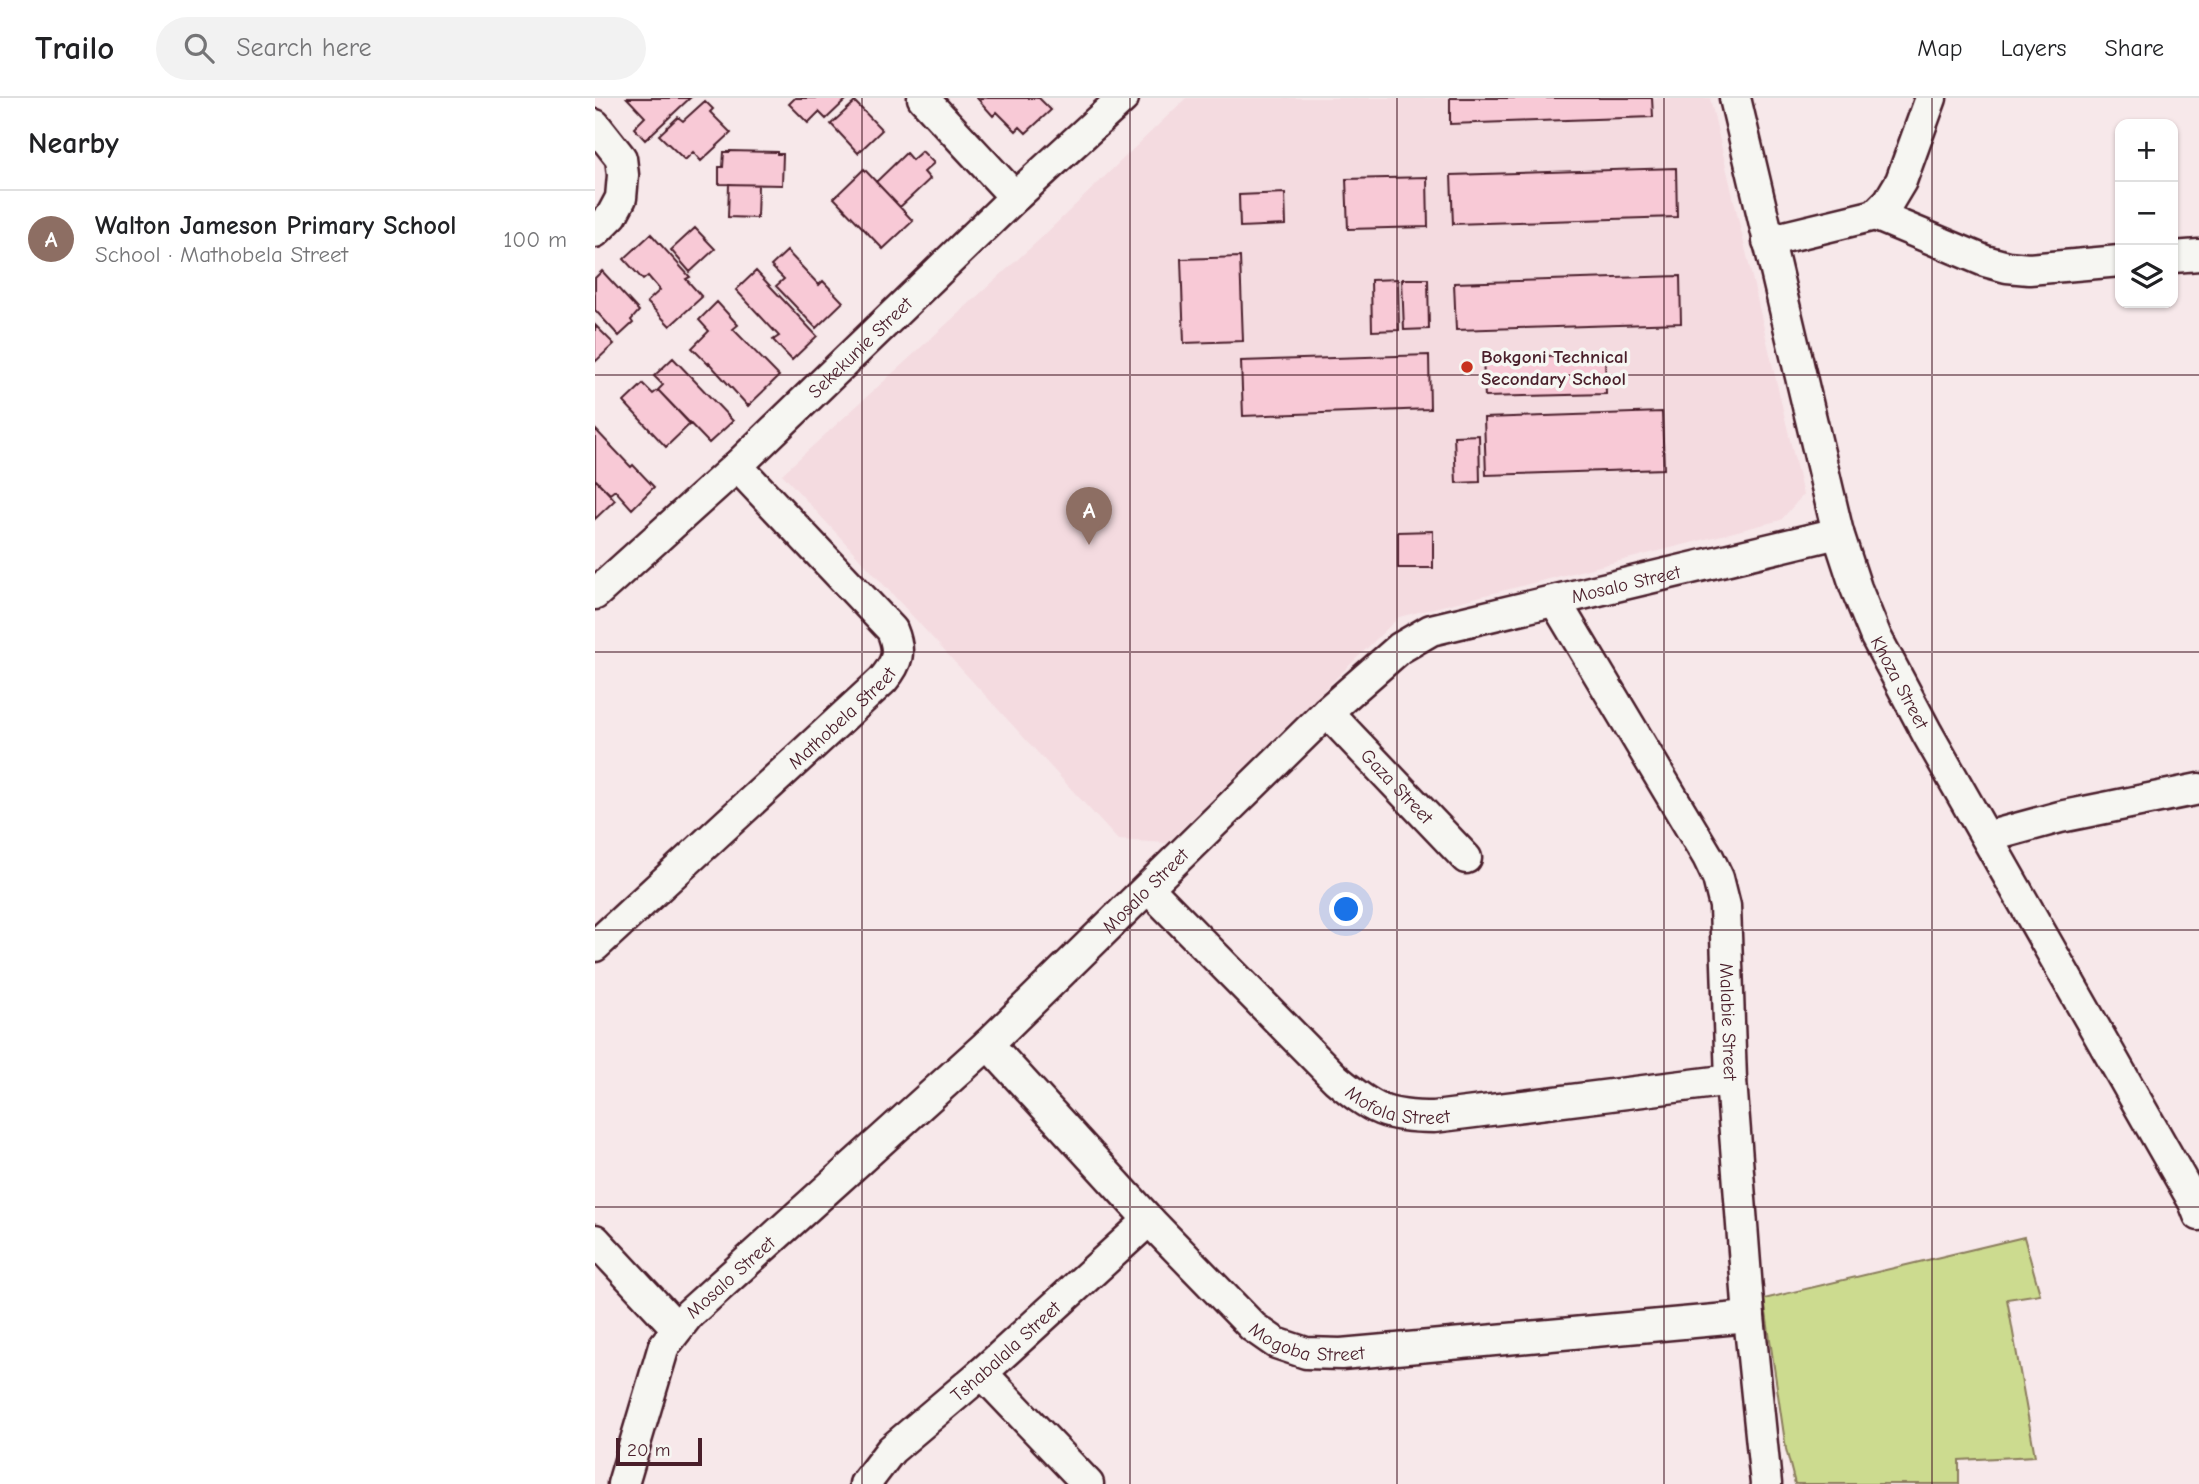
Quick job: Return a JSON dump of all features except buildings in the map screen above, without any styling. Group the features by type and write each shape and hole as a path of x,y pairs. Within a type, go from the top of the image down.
{"street":[{"path":"923,98 1015,197"},
{"name":"Sekekunie Street","path":"595,594 737,466 1015,197 1123,98"},
{"name":"Khoza Street","path":"1735,98 1838,533 1856,588 1876,636 1927,733 2199,1214"},
{"path":"1768,241 1875,215 1889,201 1901,181 1931,98"},
{"path":"595,125 621,158 623,176 621,198 612,215 595,232"},
{"path":"1875,215 2007,268 2029,269 2115,261"},
{"path":"2178,257 2199,255"},
{"name":"Mathobela Street","path":"595,946 883,680 895,665 898,645 892,630 737,466"},
{"name":"Mosalo Street","path":"623,1484 664,1346 689,1314 988,1044 1327,712 1400,648 1431,630 1838,533"},
{"name":"Malabie Street","path":"1555,601 1708,858 1718,878 1725,906 1731,1080 1749,1317 1766,1484"},
{"name":"Gaza Street","path":"1327,712 1467,858"},
{"path":"1987,837 2060,817 2199,789"},
{"name":"Mofola Street","path":"1148,888 1336,1079 1358,1098 1379,1111 1403,1117 1434,1117 1731,1080"},
{"name":"Mogoba Street","path":"988,1044 1149,1220 1253,1327 1276,1343 1306,1353 1342,1354 1749,1317"},
{"name":"Tshabalala Street","path":"865,1484 891,1450 982,1373 1149,1220"},
{"path":"595,1240 677,1328"},
{"path":"982,1373 1089,1484"}],"shaded area":[{"name":"Bokgoni Technical Secondary School","path":"1186,98 1710,98 1803,495 1781,520 1399,617 1167,843 1118,840 782,474 1039,240"}],"green space":[{"path":"2024,1237 2040,1294 2007,1299 2035,1456 1959,1460 1959,1484 1795,1484 1786,1449 1764,1299"}],"place":[{"name":"Bokgoni Technical Secondary School","path":"1467,367"},
{"name":"Walton Jameson Primary School","path":"1089,545"}]}
